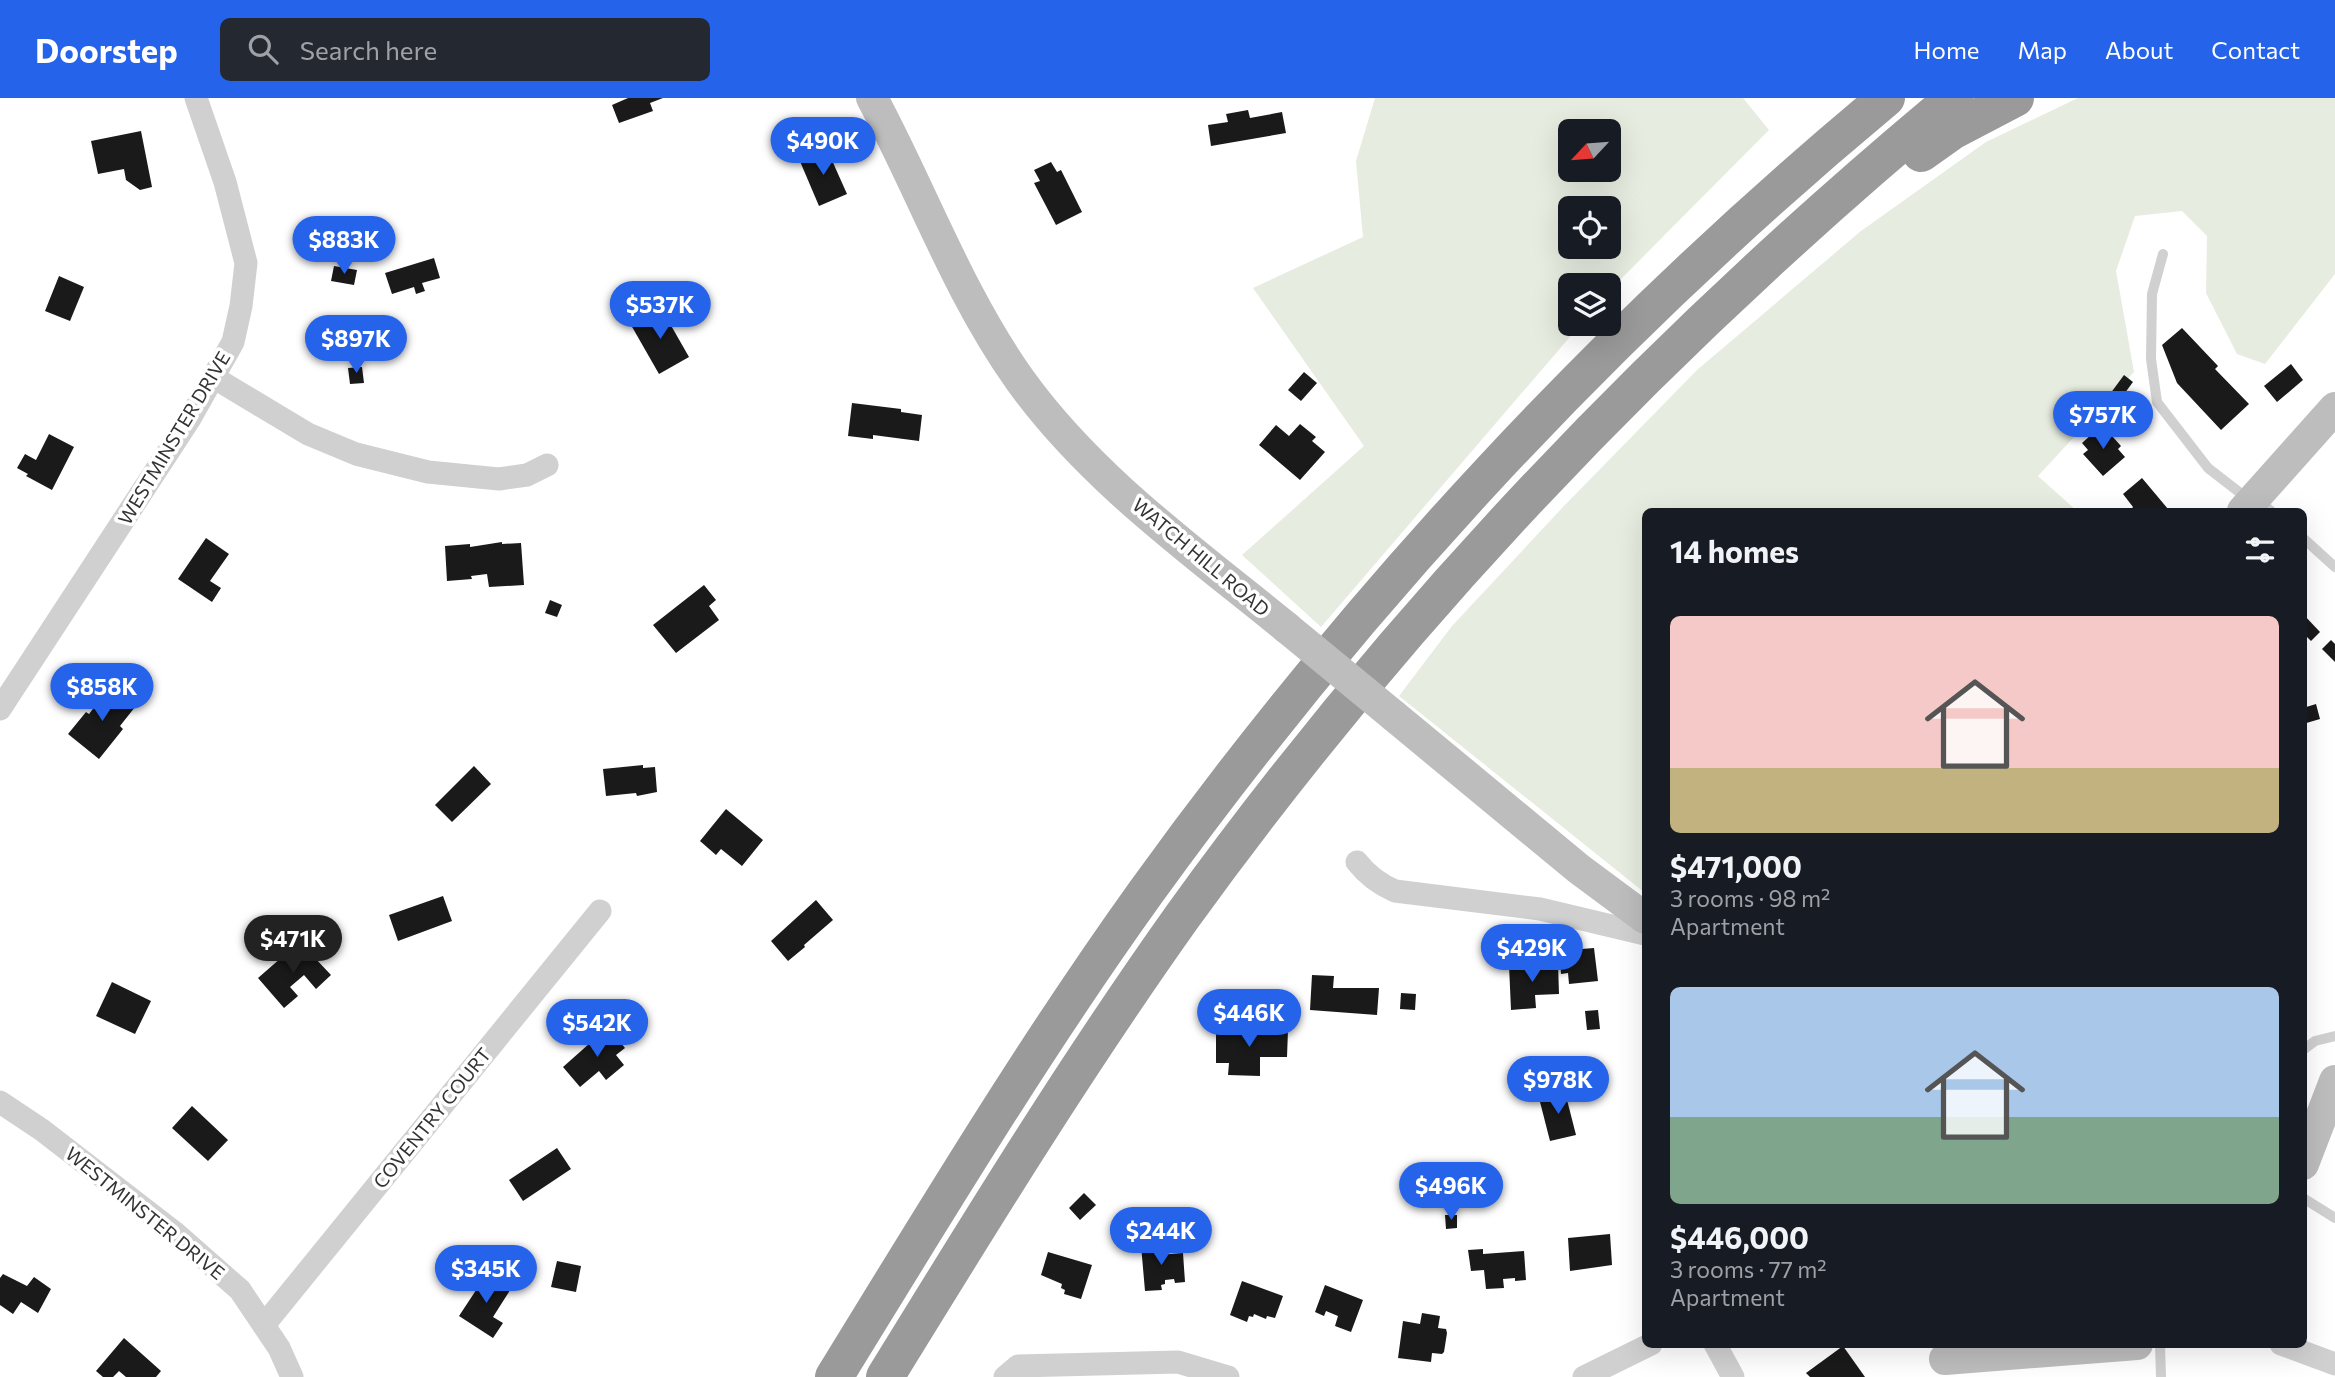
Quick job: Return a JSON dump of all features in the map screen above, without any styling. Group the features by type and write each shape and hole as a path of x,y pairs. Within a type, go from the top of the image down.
{"highway":[{"path":"885,1377 992,1204 1182,917 1274,795 1368,678 1464,568 1572,451 1696,328 1870,169 1954,98"},
{"path":"1696,328 1894,172 1952,131 2015,98"},
{"path":"834,1377 1053,1026 1146,891 1285,709 1431,539 1540,421 1728,237 1876,105"}],"street":[{"name":"WESTMINSTER DRIVE","path":"0,709 181,431 233,342 246,263 225,182 196,98"},
{"name":"WATCH HILL ROAD","path":"872,98 987,327 1019,379 1051,420 1122,492 1579,869 1642,916"},
{"path":"213,377 308,434 356,454 429,472 499,478 527,475 547,465"},
{"path":"2255,505 2335,408"},
{"path":"1357,862 1373,879 1395,891 1541,909 1642,933"},
{"name":"COVENTRY COURT","path":"264,1325 600,911"},
{"path":"2307,1154 2335,1081"},
{"name":"WESTMINSTER DRIVE","path":"0,1102 42,1130 174,1233 240,1290 279,1348 292,1377"},
{"path":"1584,1377 1643,1348"},
{"path":"1717,1348 1733,1377"},
{"path":"1945,1360 2089,1348"},
{"path":"2292,1348 2335,1364"},
{"path":"1011,1371 1178,1362 1228,1377"}],"lane":[{"path":"2164,254 2152,294 2151,359 2157,402 2208,468 2255,505"},
{"path":"2307,542 2335,566"},
{"path":"2307,1047 2315,1041 2335,1036"},
{"path":"2307,1200 2335,1218"},
{"path":"2160,1348 2161,1377"}],"shaded area":[{"path":"1375,98 1743,98 1769,130 1621,279 1621,273 1558,273 1558,336 1571,336 1321,627 1242,555 1364,446 1253,288 1363,237 1356,161"},
{"path":"2078,98 2335,98 2335,274 2265,364 2237,354 2206,293 2207,236 2182,211 2135,216 2116,271 2134,372 2038,476 2074,508 1642,508 1642,891 1399,696 1452,626 1697,370 1861,231 1986,142"}],"building":[{"path":"628,98 663,98 650,103 653,111 619,123 612,105"},
{"path":"1248,110 1250,118 1282,112 1286,133 1211,146 1208,125 1228,122 1226,114"},
{"path":"141,131 152,187 140,190 126,180 124,169 98,174 91,141"},
{"path":"826,147 847,194 819,206 799,159"},
{"path":"1051,162 1057,172 1061,170 1082,212 1056,225 1034,183 1040,181 1034,170"},
{"path":"434,258 440,278 422,283 425,291 416,294 414,287 392,294 385,273"},
{"path":"334,266 357,270 354,285 331,281"},
{"path":"59,276 84,287 70,321 45,311"},
{"path":"661,308 689,357 659,374 631,325"},
{"path":"2182,328 2218,366 2215,369 2249,404 2221,430 2177,383 2162,345"},
{"path":"2291,364 2303,380 2277,402 2264,386"},
{"path":"362,367 364,383 350,384 348,368"},
{"path":"1304,372 1317,383 1301,401 1288,390"},
{"path":"2124,375 2133,382 2119,401 2110,394"},
{"path":"852,403 901,409 901,412 922,415 919,441 873,435 873,439 848,436"},
{"path":"1300,424 1316,437 1312,441 1325,452 1300,480 1259,445 1276,425 1289,436"},
{"path":"2102,425 2121,446 2118,449 2125,457 2103,476 2083,454 2088,450 2082,443"},
{"path":"49,434 74,447 52,490 17,468 25,454 36,460"},
{"path":"2142,478 2167,508 2132,508 2123,494"},
{"path":"206,538 229,554 210,581 221,588 212,602 178,579"},
{"path":"502,542 521,543 524,585 489,587 487,574 471,576 472,579 447,581 445,546 470,544 470,547"},
{"path":"704,585 716,600 709,606 719,620 676,653 653,625"},
{"path":"550,600 562,605 557,617 545,613"},
{"path":"2307,618 2320,632 2311,641 2307,637"},
{"path":"2331,640 2335,644 2335,662 2322,649"},
{"path":"110,687 135,707 120,726 123,729 99,759 68,734 86,712 89,714"},
{"path":"2316,704 2320,719 2307,723 2307,707"},
{"path":"643,765 643,768 655,767 657,792 637,796 636,793 606,796 603,769"},
{"path":"474,766 491,784 452,822 435,805"},
{"path":"726,809 763,840 742,866 721,849 716,855 700,841"},
{"path":"443,896 452,921 398,941 389,915"},
{"path":"816,900 833,920 788,961 771,941"},
{"path":"297,944 311,960 314,957 331,975 316,989 304,975 290,987 298,996 284,1008 258,978"},
{"path":"1594,948 1598,981 1569,984 1568,973 1561,974 1560,961 1570,960 1569,950"},
{"path":"1558,963 1559,994 1535,995 1536,1008 1511,1010 1509,965"},
{"path":"1312,975 1334,976 1333,988 1379,988 1377,1015 1310,1010"},
{"path":"112,982 151,1001 135,1034 96,1016"},
{"path":"1401,993 1416,994 1415,1010 1400,1009"},
{"path":"1598,1010 1600,1029 1587,1030 1585,1011"},
{"path":"608,1027 625,1048 616,1055 624,1065 606,1080 599,1071 580,1087 563,1067"},
{"path":"1226,1029 1288,1030 1287,1057 1260,1057 1260,1076 1228,1075 1229,1063 1216,1063 1216,1032 1226,1033"},
{"path":"1565,1092 1576,1135 1550,1141 1539,1098"},
{"path":"192,1106 228,1140 208,1161 172,1128"},
{"path":"557,1148 571,1169 523,1201 509,1180"},
{"path":"1084,1193 1096,1205 1080,1220 1069,1208"},
{"path":"1445,1215 1457,1215 1457,1228 1446,1229"},
{"path":"1610,1234 1612,1265 1570,1271 1568,1238"},
{"path":"1158,1243 1159,1255 1183,1253 1185,1282 1165,1280 1165,1284 1161,1285 1162,1290 1145,1291 1141,1245"},
{"path":"1483,1249 1483,1254 1524,1251 1526,1280 1503,1279 1504,1288 1486,1289 1484,1270 1471,1271 1468,1250"},
{"path":"1048,1252 1092,1265 1081,1299 1064,1294 1062,1284 1041,1275"},
{"path":"557,1261 581,1266 576,1292 551,1287"},
{"path":"488,1272 512,1287 493,1317 503,1323 493,1338 459,1316"},
{"path":"3,1274 27,1286 34,1277 51,1289 38,1313 21,1302 13,1314 0,1305 0,1278"},
{"path":"1242,1281 1283,1296 1275,1318 1267,1316 1266,1319 1254,1314 1253,1317 1249,1316 1247,1322 1230,1315"},
{"path":"1325,1285 1363,1300 1351,1332 1335,1326 1338,1316 1326,1311 1324,1316 1315,1312"},
{"path":"1422,1313 1440,1316 1438,1328 1446,1329 1447,1333 1444,1352 1432,1353 1431,1362 1398,1358 1403,1321 1420,1324"},
{"path":"124,1338 161,1371 156,1377 126,1377 119,1371 113,1377 103,1377 96,1371"},
{"path":"1840,1348 1844,1348 1865,1377 1810,1377 1806,1373"}]}
